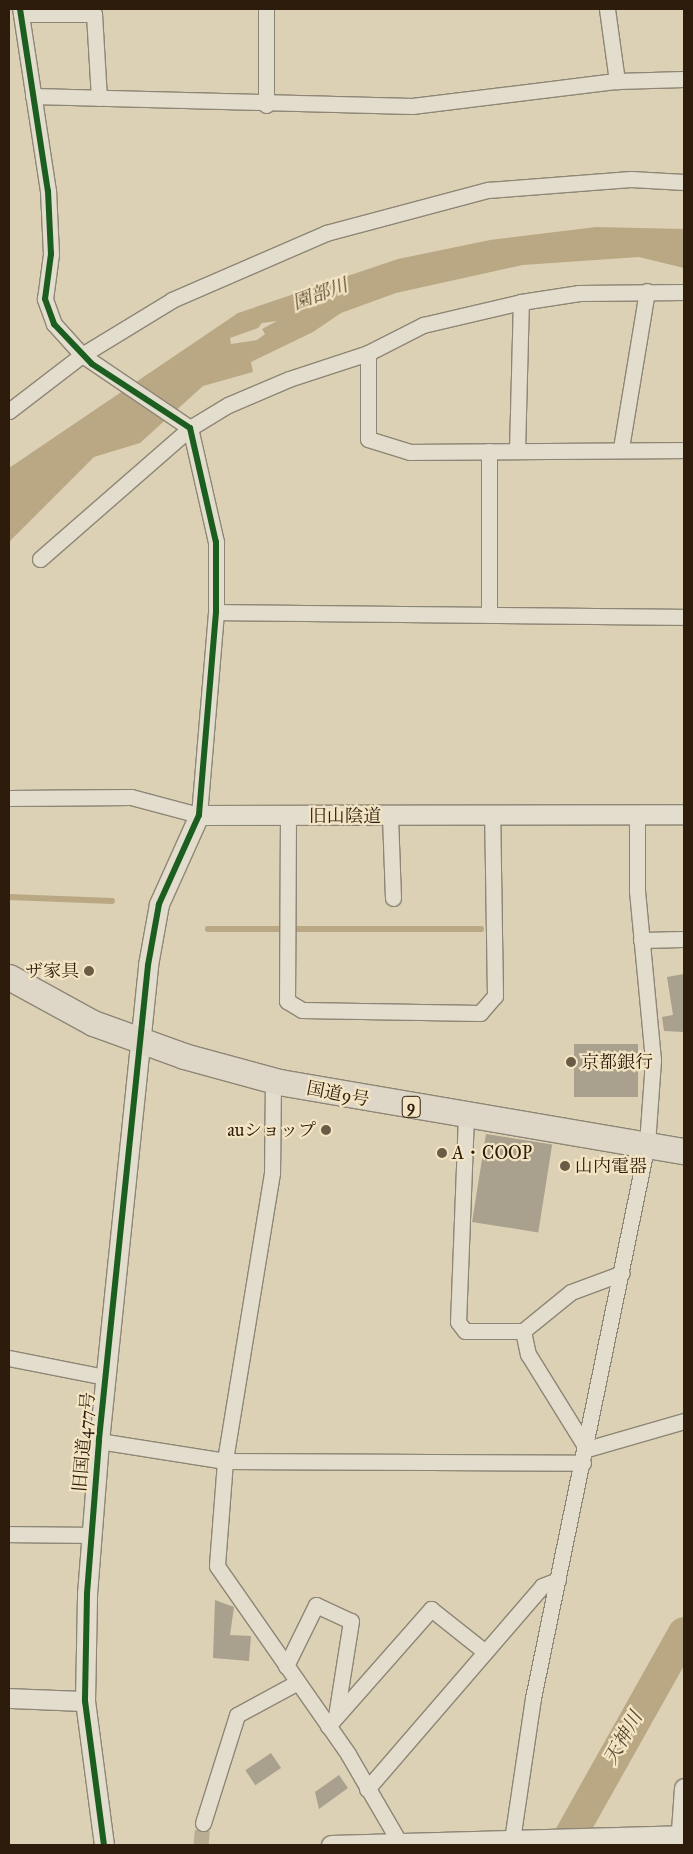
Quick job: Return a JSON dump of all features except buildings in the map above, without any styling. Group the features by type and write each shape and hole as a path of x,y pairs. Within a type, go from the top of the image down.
{"highway":[{"name":"国道9号","path":"9,977 66,1011 142,1042 272,1080 466,1115 684,1151"}],"street":[{"path":"266,9 266,105"},
{"path":"607,9 617,81"},
{"path":"99,98 94,14 20,11 48,191 51,254 45,299 54,324 87,360 185,424 216,542 216,612 199,815"},
{"path":"33,96 266,105 412,106 617,81 684,78"},
{"path":"9,411 87,360 172,300 246,264 390,213 488,190 541,184 684,182"},
{"path":"621,448 647,291"},
{"path":"40,559 185,424 236,402 368,353 423,325 521,302 579,293 684,292"},
{"path":"517,450 521,302"},
{"path":"368,353 368,439 410,452 621,448 684,450"},
{"path":"489,451 489,615"},
{"path":"216,612 684,617"},
{"name":"旧山陰道","path":"9,798 131,797 199,815 684,814"},
{"path":"512,1840 532,1698 585,1456 647,1144 653,1060 641,940 637,814"},
{"name":"旧国道477号","path":"104,1845 86,1701 90,1535 98,1441 142,1042 148,965 160,904 199,815"},
{"path":"288,815 287,1001 302,1010 480,1012 495,996 492,815"},
{"path":"390,816 393,898"},
{"path":"641,940 684,939"},
{"path":"272,1080 272,1173 225,1462 217,1566 286,1666 332,1721 367,1789 401,1844"},
{"path":"466,1115 458,1322 465,1331 523,1331 571,1292 622,1273"},
{"path":"523,1331 528,1354 585,1456"},
{"path":"9,1358 105,1376"},
{"path":"98,1441 225,1462 585,1456 684,1421"},
{"path":"9,1534 90,1535"},
{"path":"367,1789 542,1586 558,1580"},
{"path":"286,1666 316,1605 351,1622 332,1721"},
{"path":"332,1721 431,1609 485,1652"},
{"path":"204,1823 237,1714 298,1682"},
{"path":"9,1698 86,1701"},
{"path":"331,1845 565,1838 592,1840 680,1840 684,1788"}],"water":[{"name":"園部川","path":"596,227 684,229 684,268 639,257 523,265 396,293 341,313 313,332 251,362 253,372 203,386 140,443 94,457 9,542 9,468 238,313 398,259 490,240","holes":["277,321 262,329 265,334 257,340 231,344 230,338 258,328 262,323"]}],"waterway":[{"path":"9,897 112,901"},
{"path":"208,929 481,929"},
{"name":"天神川","path":"565,1845 684,1633"}],"tunnel":[{"path":"201,1845 203,1823"}],"cycle path":[{"path":"20,9 48,191 51,254 45,299 54,324 92,364 190,428 216,542 216,612 199,815 159,904 148,965 99,1441 87,1594 85,1701 104,1845"}],"place":[{"name":"ザ家具","path":"89,971"},
{"name":"京都銀行","path":"571,1062"},
{"name":"auショップ","path":"326,1130"},
{"name":"A・COOP","path":"442,1153"},
{"name":"山内電器","path":"565,1166"}]}
